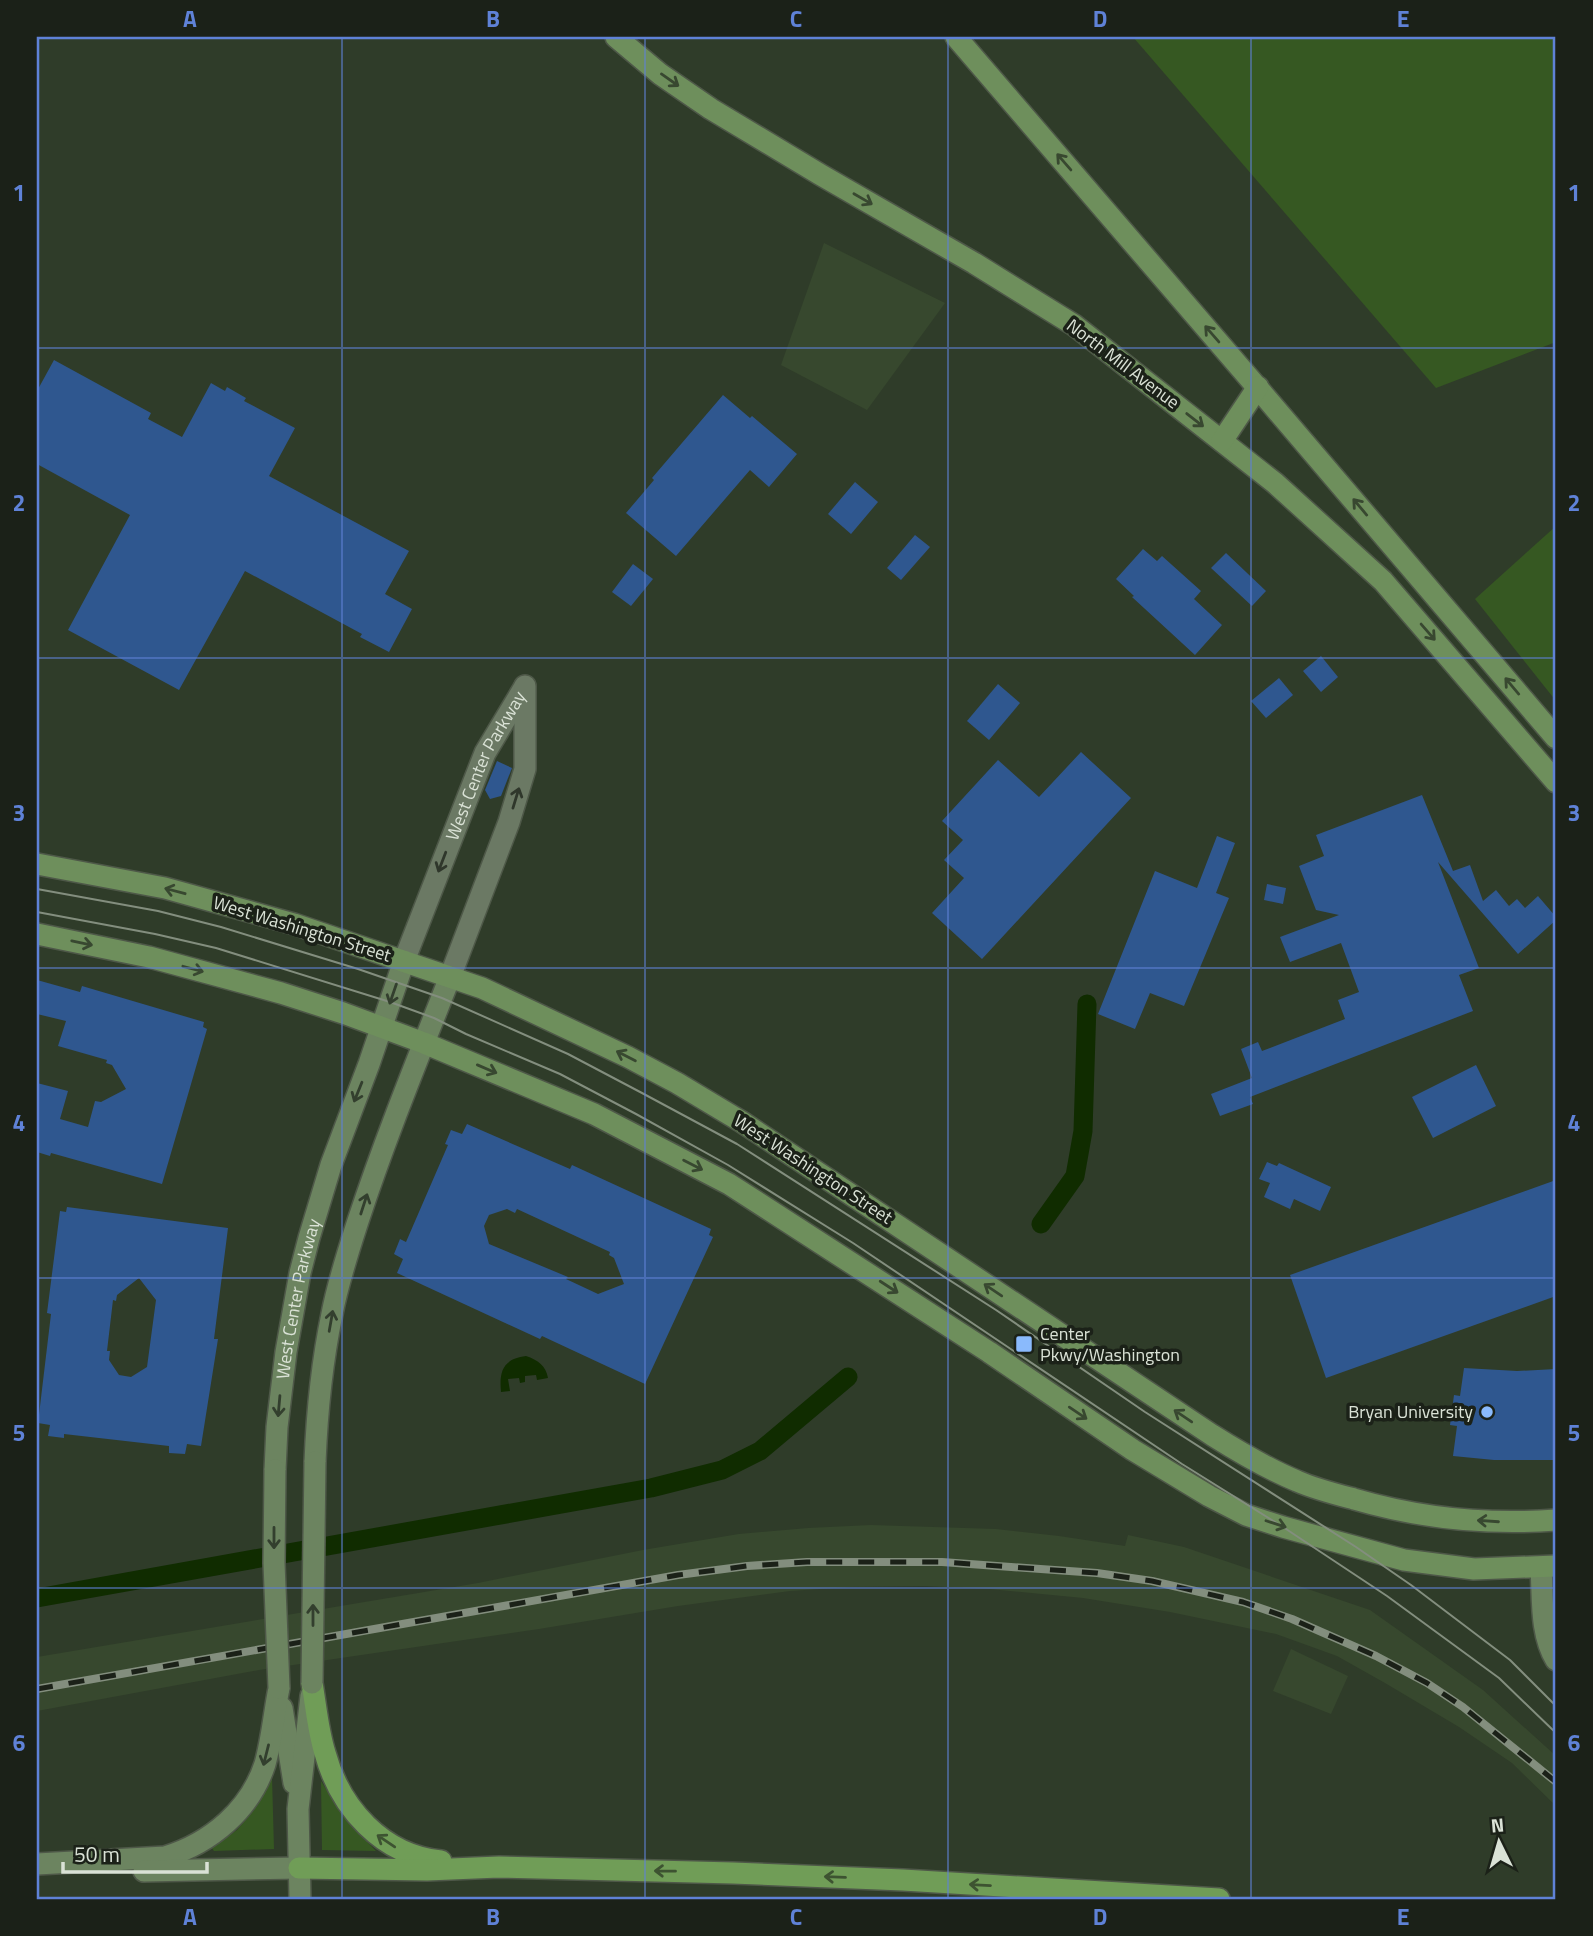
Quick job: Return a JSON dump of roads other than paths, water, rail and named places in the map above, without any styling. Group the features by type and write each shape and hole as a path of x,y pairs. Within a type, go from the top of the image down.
{"highway":[{"path":"313,1683 321,1736 330,1769 345,1801 369,1829 401,1850 428,1860 499,1867"},
{"path":"299,1868 427,1870 499,1867 733,1873 1219,1899"}],"main road":[{"name":"North Mill Avenue","path":"616,37 660,74 711,109 974,263 1074,326 1275,483 1383,581 1556,782"},
{"path":"956,37 1556,738"},
{"path":"1222,441 1258,387"},
{"name":"West Washington Street","path":"37,864 165,888 294,924 482,988 628,1057 743,1122 1212,1436 1298,1482 1373,1505 1430,1516 1492,1522 1556,1520"},
{"path":"37,934 162,960 281,993 424,1043 594,1114 729,1184 989,1352 1133,1450 1209,1496 1247,1515 1404,1560 1474,1569 1549,1567"}],"street":[{"path":"607,37 616,37"},
{"path":"944,37 981,66"},
{"name":"West Center Parkway","path":"298,1809 279,1688 274,1563 275,1469 280,1392 300,1273 331,1165 404,961 485,752 525,686 525,769 509,822 370,1186 332,1313 322,1375 314,1462 313,1683 298,1809 300,1899"},
{"path":"1549,1567 1545,1636 1556,1660"},
{"path":"37,1864 165,1857 209,1837 244,1805 260,1776 269,1745 279,1688"},
{"path":"37,1869 72,1871 299,1868"}],"waterway":[{"path":"1041,1224 1075,1176 1083,1131 1087,1004"},
{"path":"37,1598 651,1488 722,1470 760,1451 848,1377"}],"tram line":[{"path":"37,889 158,911 221,927 442,998 568,1054 737,1144 996,1310 1145,1412 1356,1547 1510,1660 1556,1706"},
{"path":"37,912 216,948 390,1002 434,1018 560,1074 636,1114 728,1165 853,1243 1182,1464 1387,1596 1499,1678 1556,1733"}],"railway":[{"path":"37,1689 678,1575 807,1562 942,1562 1097,1573 1152,1581 1243,1602 1292,1619 1376,1656 1427,1683 1463,1707 1556,1782"}],"place":[{"name":"Center Pkwy/Washington","path":"1024,1344"},
{"name":"Bryan University","path":"1487,1412"}]}
